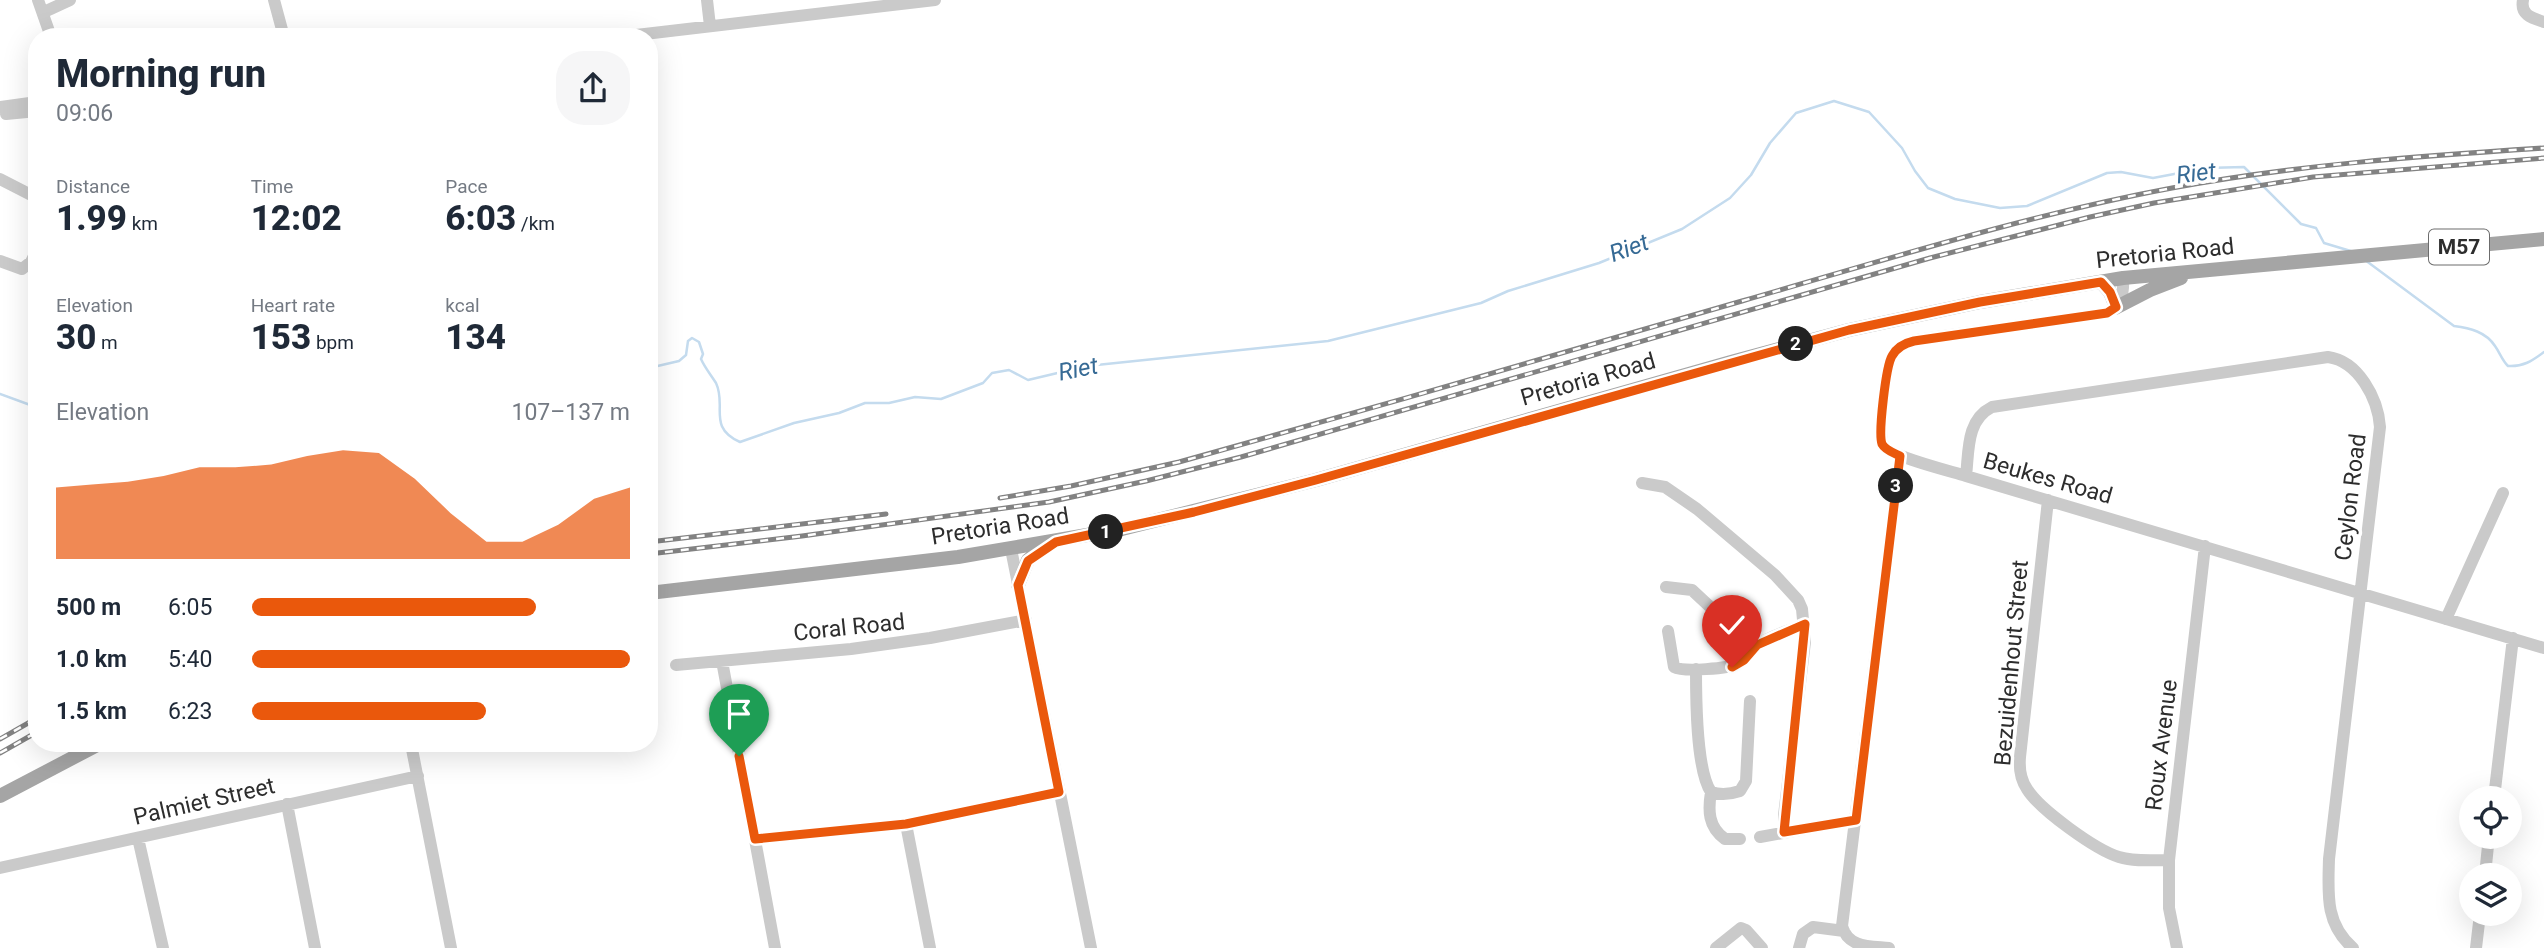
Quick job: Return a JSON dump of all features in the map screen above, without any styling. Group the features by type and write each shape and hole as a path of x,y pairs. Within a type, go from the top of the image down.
{"main road":[{"name":"Pretoria Road","path":"658,592 1011,549 1146,523 1304,483 1849,330 1980,302 2123,278 2544,239"},
{"path":"2101,282 2110,292 2115,307 2160,285 2195,272"},
{"path":"1018,585 1028,561 1056,542"},
{"path":"0,796 84,752"}],"street":[{"path":"48,28 41,6 70,0"},
{"path":"274,0 282,28"},
{"path":"707,0 710,26"},
{"path":"658,32 935,0"},
{"path":"2523,0 2522,8 2526,15 2544,22"},
{"path":"0,107 28,103"},
{"path":"0,114 28,112"},
{"path":"0,179 28,193"},
{"path":"0,261 22,269 28,264"},
{"path":"1889,948 1856,944 1848,939 1843,920 1900,456 1884,447 1882,436 1888,365 1900,347 1914,341 2092,316 2115,307 2123,296 2123,278"},
{"name":"Ceylon Road","path":"1966,476 1974,424 1978,416 1992,407 2317,359 2337,359 2345,362 2361,378 2379,419 2329,859 2328,889 2333,923 2338,933 2353,948"},
{"name":"Beukes Road","path":"1900,456 2446,619 2543,645"},
{"path":"1642,483 1657,485 1675,493 1765,565 1798,600 1805,624 1805,642 1784,832"},
{"path":"2446,619 2503,493"},
{"name":"Bezuidenhout Street","path":"2048,500 2020,757 2022,781 2044,808 2108,853 2129,859 2169,860"},
{"name":"Roux Avenue","path":"2177,948 2169,908 2169,860 2205,546"},
{"path":"1011,549 1091,948"},
{"path":"1666,587 1692,590 1753,647"},
{"name":"Coral Road","path":"676,665 878,646 1026,620"},
{"path":"1668,631 1674,667 1679,670 1732,667 1744,660 1753,647 1805,624"},
{"path":"2495,786 2513,638"},
{"path":"722,661 775,948"},
{"path":"1696,669 1701,748 1706,782 1711,792 1708,811 1714,828 1725,839 1740,839"},
{"path":"1711,792 1735,793 1740,791 1746,781 1750,701"},
{"path":"413,752 451,948"},
{"name":"Palmiet Street","path":"0,868 418,776"},
{"path":"755,839 906,824 1059,792"},
{"path":"287,804 314,948"},
{"path":"1760,837 1856,820"},
{"path":"906,824 930,948"},
{"path":"138,838 163,948"},
{"path":"2476,948 2479,926"},
{"path":"1799,948 1803,934 1813,927 1844,931"},
{"path":"1716,948 1741,928 1749,932 1762,948"}],"waterway":[{"name":"Riet","path":"658,366 679,361 686,355 688,341 692,338 699,342 703,354 701,359 719,392 721,423 724,430 740,442 865,403 889,403 915,397 941,399 983,383 992,373 1009,370 1028,380 1087,366 1328,341 1481,303 1508,291 1599,263 1682,229 1730,198 1751,175 1770,143 1796,113 1834,101 1869,112 1902,148 1928,188 1955,199 2000,208 2027,206 2107,173 2121,172 2153,178 2206,168 2244,167 2301,224 2316,228 2324,243 2354,252"},
{"name":"Riet","path":"2365,260 2454,326 2487,337 2508,366 2527,363 2544,352"},
{"name":"Riet","path":"0,394 28,404"}],"railway":[{"path":"1000,498 1071,486 1179,462 1956,239 2064,211 2172,188 2311,167 2544,148"},
{"path":"658,553 1049,502 1146,481 1241,457 1930,258 2154,203 2313,177 2544,158"},
{"path":"658,541 886,514"},
{"path":"0,739 28,723"},
{"path":"0,753 28,737"}],"route":[{"path":"739,756 755,839 906,824 1059,792 1018,585 1023,569 1032,556 1056,542 1194,512 1316,480 1849,330 1980,302 2101,282 2113,296 2116,307 2107,313 1914,341 1900,347 1888,365 1883,401 1882,444 1900,456 1856,820 1784,832 1805,624 1753,647 1744,660 1732,667"}]}
